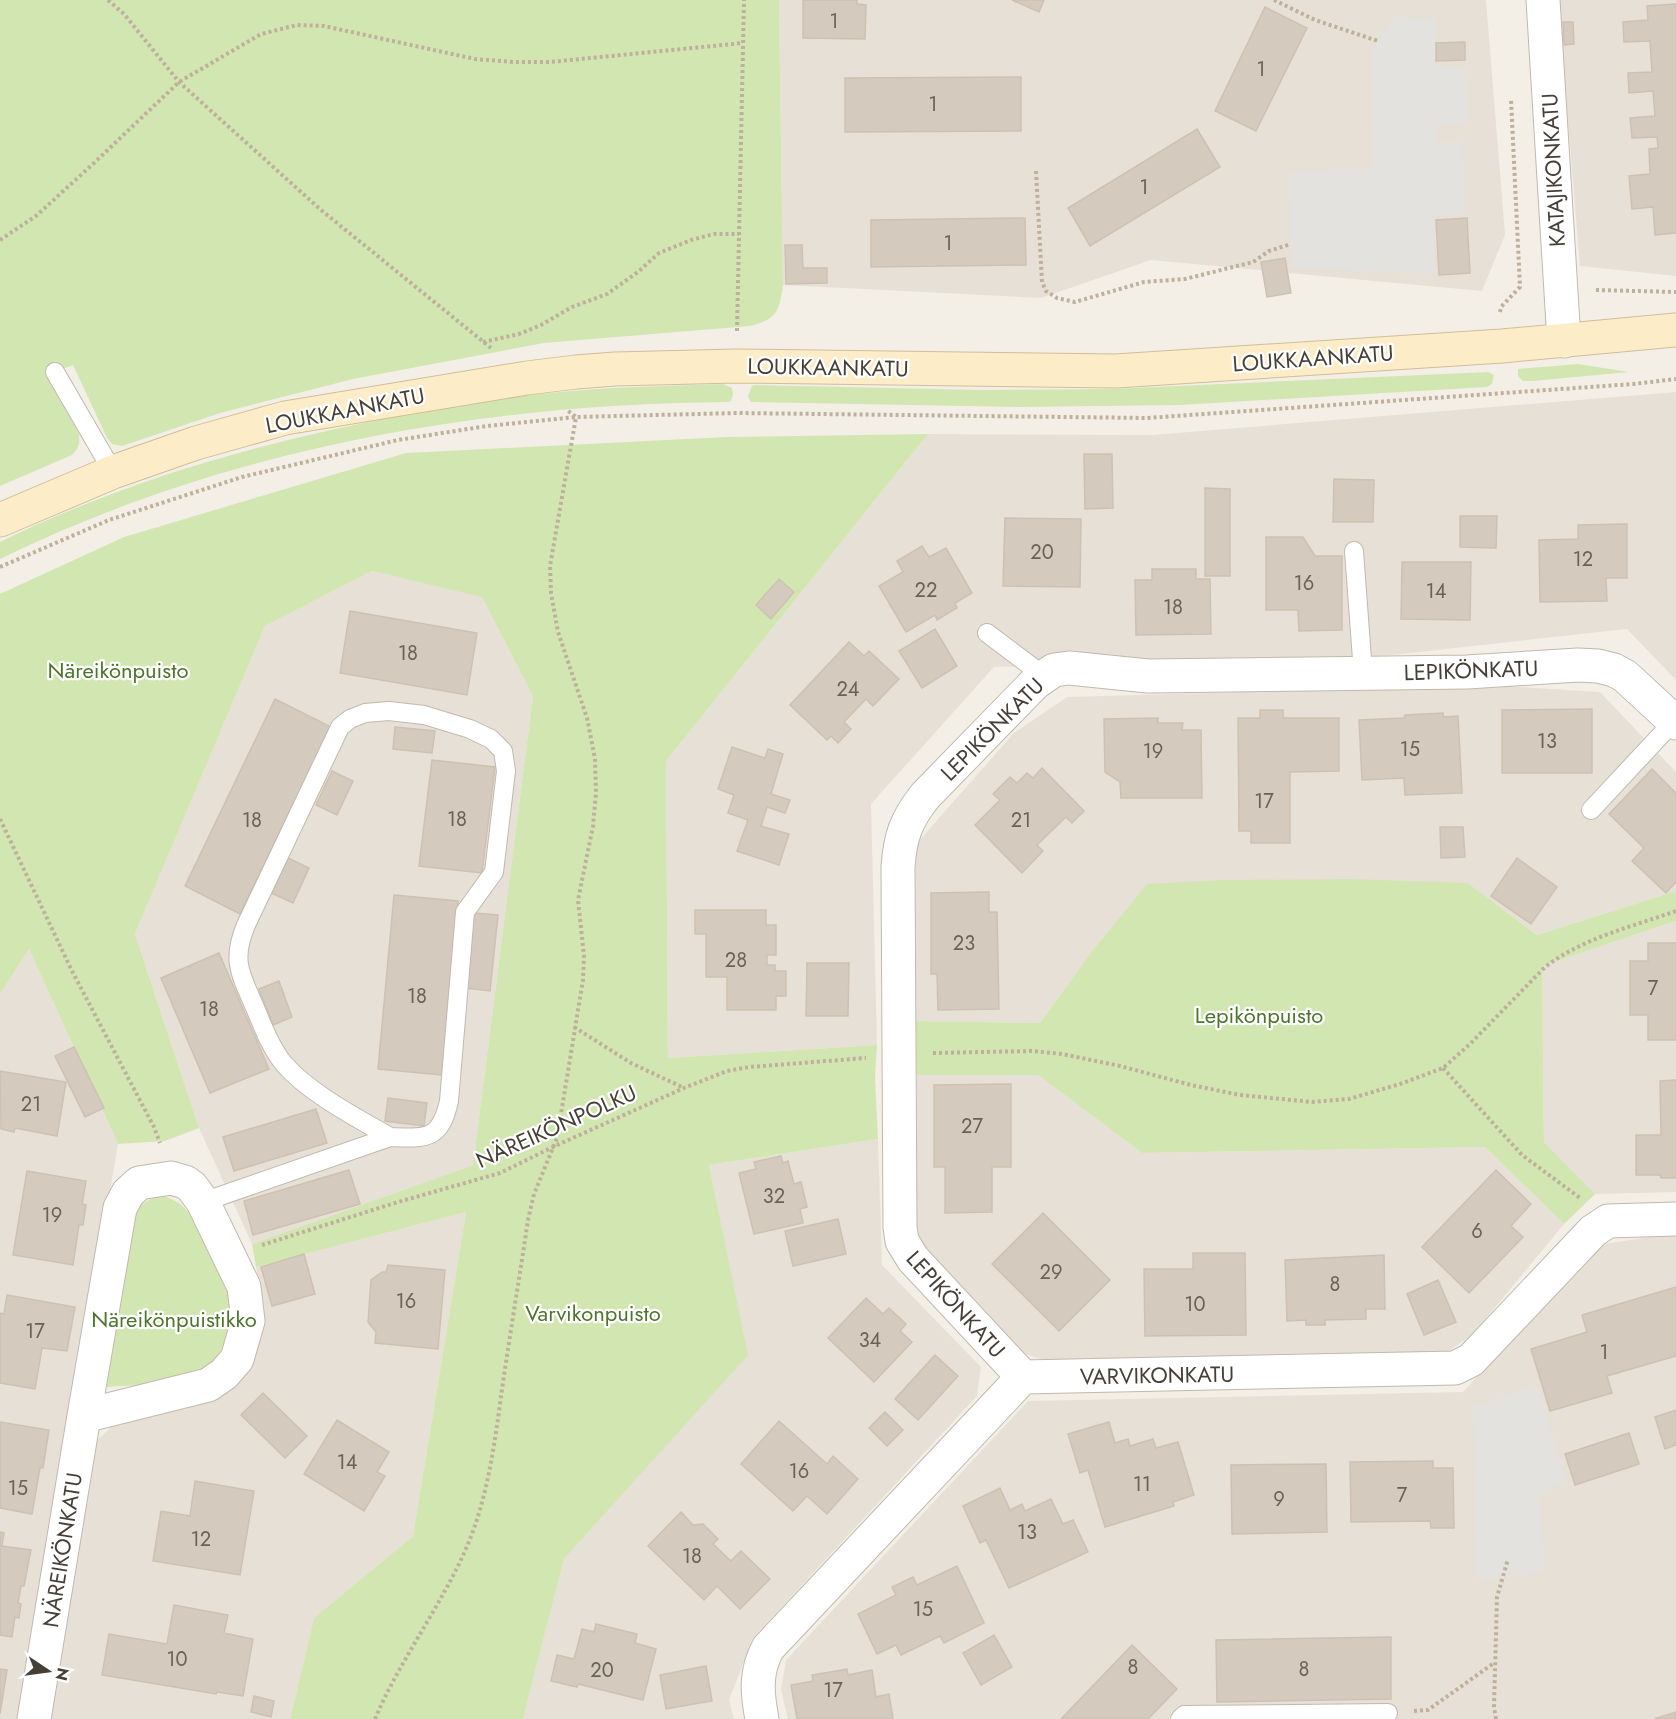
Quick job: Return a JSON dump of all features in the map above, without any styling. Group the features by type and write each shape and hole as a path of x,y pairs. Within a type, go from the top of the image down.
{"street":[{"name":"KATAJIKONKATU","path":"1543,0 1564,341"},
{"name":"LOUKKAANKATU","path":"0,520 113,472 196,443 285,418 527,378 615,369 736,366 1116,371 1502,346 1676,330"},
{"name":"LEPIKÖNKATU","path":"1023,1377 913,1259 902,1241 900,1227 899,845 905,826 925,796 1044,676 1054,670 1069,668 1148,676 1467,672 1578,665 1598,666 1614,670 1625,676 1670,710"},
{"path":"84,1416 208,1385 224,1374 237,1359 248,1322 244,1287 203,1202 192,1187 185,1182 171,1178"},
{"name":"NÄREIKÖNKATU","path":"34,1719 120,1208 128,1193 139,1183 171,1178"},
{"path":"1608,1221 1676,1218"},
{"name":"VARVIKONKATU","path":"1023,1377 1455,1368 1471,1360 1593,1231 1608,1221"},
{"path":"762,1719 757,1678 768,1648 1023,1377"}],"lane":[{"path":"55,372 113,472"},
{"path":"1354,551 1363,673"},
{"path":"987,633 1044,676"},
{"path":"1592,810 1670,710"},
{"path":"203,1202 390,1137 422,1138 434,1132 445,1119 449,1101 465,912 494,872 506,771 502,751 491,739 470,729 424,715 389,711 365,713 350,718 340,727 246,925 239,942 238,957 240,973 272,1046 285,1065 307,1084 390,1137"},
{"path":"1180,1719 1184,1715 1388,1713"}],"path":[{"path":"108,0 124,15 179,82 321,210 527,378"},
{"path":"736,366 744,0"},
{"path":"1274,0 1315,20 1378,41"},
{"path":"0,240 36,216 179,82 261,34 297,25 324,26 475,59 513,62 550,62 743,43"},
{"path":"1506,393 1500,311 1520,287 1510,91"},
{"path":"1036,171 1042,282 1046,291 1058,298 1075,302 1144,282 1185,279 1253,262 1269,251 1291,244"},
{"path":"483,342 519,334 541,326 572,307 607,294 638,272 659,253 691,240 714,234 739,234"},
{"path":"0,567 109,520 242,477 398,440 487,426 576,417 737,413 1147,418 1633,384 1676,379"},
{"path":"375,1719 386,1694 452,1578 481,1508 494,1444 528,1220 538,1185 555,1146 584,968 579,900 593,826 596,793 595,759 587,718 558,632 551,593 550,566 576,417"},
{"path":"0,819 72,971 154,1127 171,1178"},
{"path":"1608,1221 1522,1155 1443,1068 1557,957 1586,942 1676,911"},
{"path":"574,1027 631,1062 684,1088"},
{"name":"NÄREIKÖNPOLKU","path":"229,1255 500,1173 684,1088 727,1071 749,1067 899,1055 1010,1051 1062,1054 1240,1095 1312,1102 1349,1099 1443,1068"},
{"path":"1496,1719 1494,1663 1497,1597 1508,1559"},
{"path":"1388,1713 1428,1710 1494,1663"}],"shaded area":[{"path":"779,0 1486,0 1505,235 1482,291 1151,260 1041,298 783,285"},
{"path":"1558,0 1676,0 1676,276 1580,266"},
{"path":"1394,17 1436,19 1434,67 1465,66 1467,123 1436,125 1437,142 1462,142 1464,215 1432,216 1435,274 1291,267 1289,171 1374,169 1371,51"},
{"path":"1676,392 1676,680 1627,629 1382,656 994,667 871,804 877,1045 668,1058 666,761 928,434 1152,435"},
{"path":"372,571 482,596 533,696 473,1165 252,1244 199,1128 135,934 265,626"},
{"path":"1490,685 1600,692 1676,772 1676,891 1537,935 1468,883 1090,954 1040,1023 914,1021 916,844 1014,733 1067,697"},
{"path":"1676,921 1676,1192 1595,1194 1544,1142 1542,966"},
{"path":"29,949 118,1144 21,1719 0,1719 0,994"},
{"path":"917,1075 1038,1075 1142,1153 1485,1147 1564,1224 1473,1334 1445,1354 1065,1367 1022,1353 914,1235"},
{"path":"878,1139 882,1265 981,1367 977,1396 753,1638 729,1700 734,1719 523,1719 564,1559 747,1355 709,1165"},
{"path":"466,1212 413,1536 314,1618 290,1719 50,1719 89,1468 97,1440 115,1424 226,1394 247,1367 259,1337 263,1306 256,1267"},
{"path":"1676,1233 1676,1719 788,1719 781,1689 786,1660 1028,1401 1463,1392 1598,1245"},
{"path":"1536,1383 1566,1481 1539,1493 1544,1572 1478,1580 1473,1406 1507,1397"}],"green space":[{"path":"0,0 779,0 783,285 778,308 772,317 750,326 544,343 353,379 220,413 122,446 112,444 107,438 73,365 48,375 79,434 76,450 72,455 0,486"},
{"path":"1578,364 1629,372 1533,381 1523,381 1518,376 1518,369"},
{"path":"1488,372 1494,375 1492,384 1487,387 1180,405 1018,407 752,402 748,396 752,386 755,385 982,390 1110,389"},
{"path":"723,384 732,388 731,401 541,412 448,424 355,440 264,462 174,488 86,521 0,559 0,542 100,498 203,463 309,435 415,413 516,397 593,389"},
{"name":"Varvikonpuisto","path":"928,434 666,761 668,1058 877,1045 875,1077 878,1139 709,1165 748,1355 564,1559 523,1719 290,1719 314,1618 413,1536 466,1212 256,1267 252,1244 473,1165 533,696 482,597 372,571 265,626 135,934 199,1128 165,1141 118,1144 29,949 0,994 0,594 124,537 406,453 726,437"},
{"name":"Lepikönpuisto","path":"1350,879 1468,883 1537,935 1676,891 1676,921 1542,966 1544,1142 1595,1194 1564,1224 1485,1147 1142,1153 1038,1075 917,1075 914,1021 1040,1023 1090,954 1147,884 1225,880"},
{"name":"Näreikönpuistikko","path":"162,1196 174,1200 187,1210 214,1257 230,1299 232,1314 230,1329 218,1355 196,1374 164,1383 107,1387 131,1229 140,1206 148,1200"}],"building":[{"path":"803,0 857,0 857,4 866,5 865,39 803,38"},
{"path":"1012,0 1044,0 1039,12"},
{"path":"1676,4 1676,233 1655,235 1653,207 1632,209 1629,176 1650,174 1649,149 1658,148 1657,137 1632,138 1630,118 1655,116 1653,91 1629,93 1628,73 1652,72 1650,41 1624,42 1623,22 1648,20 1647,6"},
{"path":"1265,7 1307,28 1256,131 1215,111"},
{"path":"1563,22 1573,22 1574,44 1564,45"},
{"path":"1465,42 1465,60 1436,61 1436,43"},
{"path":"1021,77 1021,131 845,132 845,78"},
{"path":"1197,129 1220,167 1090,246 1068,208"},
{"path":"1025,218 1026,265 871,267 871,220"},
{"path":"1467,218 1470,273 1439,275 1436,220"},
{"path":"785,245 802,245 803,268 827,268 827,283 786,284"},
{"path":"1285,258 1291,293 1267,297 1261,262"},
{"path":"1084,454 1112,454 1113,508 1085,509"},
{"path":"1334,479 1374,480 1373,522 1333,522"},
{"path":"1205,488 1230,489 1230,576 1205,576"},
{"path":"1460,516 1497,516 1496,548 1460,547"},
{"path":"1005,518 1081,519 1080,587 1003,586"},
{"path":"1627,524 1627,578 1606,578 1607,601 1540,602 1539,540 1578,539 1578,525"},
{"path":"1266,537 1303,537 1315,556 1342,556 1342,630 1299,631 1298,610 1266,610"},
{"path":"922,546 929,557 946,548 972,593 955,603 957,608 937,620 935,615 906,632 879,586 903,572 897,561"},
{"path":"1402,562 1471,562 1470,620 1401,619"},
{"path":"1152,569 1196,569 1196,579 1210,579 1211,634 1136,635 1135,580 1152,580"},
{"path":"779,579 794,592 771,619 756,605"},
{"path":"350,611 477,633 467,695 340,673"},
{"path":"935,629 957,666 922,688 899,651"},
{"path":"849,642 864,656 869,651 899,679 873,706 866,699 844,722 851,729 838,743 831,736 827,740 790,705"},
{"path":"275,699 331,727 240,914 185,886"},
{"path":"1592,709 1592,773 1502,773 1502,710"},
{"path":"1260,710 1283,710 1283,718 1339,718 1339,771 1290,772 1290,843 1251,843 1251,831 1239,831 1238,718 1260,718"},
{"path":"1443,713 1443,717 1458,716 1462,793 1405,795 1404,778 1362,780 1359,720"},
{"path":"1158,718 1158,723 1183,723 1182,730 1201,730 1202,798 1121,798 1120,782 1105,772 1104,719"},
{"path":"395,727 435,731 432,753 393,749"},
{"path":"732,747 765,758 768,749 783,754 771,794 790,800 785,813 767,807 761,826 789,834 779,865 737,851 748,820 728,813 734,795 718,789"},
{"path":"432,760 495,767 482,873 419,866"},
{"path":"1042,768 1084,811 1072,823 1066,817 1037,845 1043,851 1022,873 975,825 1000,800 993,794 1010,777 1017,783 1027,773 1033,778"},
{"path":"1652,769 1676,793 1676,882 1666,893 1632,861 1644,848 1609,814"},
{"path":"332,771 353,781 337,815 316,805"},
{"path":"1440,827 1463,827 1465,857 1441,858"},
{"path":"288,858 309,868 293,903 271,893"},
{"path":"1517,858 1557,887 1531,924 1491,896"},
{"path":"989,892 989,912 997,912 999,1009 938,1010 937,974 931,974 931,893"},
{"path":"394,895 458,901 442,1075 378,1069"},
{"path":"695,910 766,910 766,925 776,925 776,955 767,955 767,965 775,965 775,971 786,971 786,996 776,996 776,1010 727,1010 727,977 706,977 706,934 695,934"},
{"path":"473,913 498,915 490,991 466,988"},
{"path":"1648,943 1676,943 1676,1040 1648,1040 1648,1015 1630,1015 1630,961 1648,961"},
{"path":"219,953 269,1069 210,1093 161,978"},
{"path":"807,963 849,963 848,1016 806,1016"},
{"path":"279,981 292,1017 273,1025 259,989"},
{"path":"74,1047 104,1108 85,1117 55,1056"},
{"path":"0,1071 66,1082 57,1136 15,1128 14,1132 1,1129"},
{"path":"1676,1080 1676,1178 1636,1175 1636,1135 1661,1135 1660,1081"},
{"path":"1011,1084 1011,1167 992,1167 992,1212 945,1213 945,1167 934,1167 934,1085"},
{"path":"388,1098 427,1103 424,1126 385,1121"},
{"path":"316,1109 327,1143 234,1171 223,1137"},
{"path":"781,1156 783,1163 788,1161 794,1184 801,1182 807,1207 800,1209 803,1223 754,1234 739,1173 756,1169 754,1162"},
{"path":"349,1170 360,1204 253,1235 244,1201"},
{"path":"1496,1170 1531,1204 1511,1226 1523,1237 1469,1293 1422,1247"},
{"path":"27,1171 86,1181 82,1204 86,1205 83,1225 79,1225 73,1265 13,1255"},
{"path":"1043,1213 1110,1280 1059,1331 992,1264"},
{"path":"838,1219 846,1254 793,1266 785,1231"},
{"path":"1193,1253 1245,1253 1246,1335 1145,1336 1144,1269 1193,1269"},
{"path":"304,1254 315,1294 272,1306 261,1267"},
{"path":"1384,1255 1385,1309 1366,1309 1366,1319 1325,1320 1325,1325 1306,1325 1306,1320 1287,1321 1285,1260"},
{"path":"388,1265 445,1270 438,1349 375,1343 376,1332 368,1322 371,1280 382,1272 386,1272"},
{"path":"1438,1280 1456,1322 1424,1335 1407,1294"},
{"path":"1676,1287 1676,1356 1607,1376 1612,1393 1550,1411 1531,1349 1587,1332 1582,1315"},
{"path":"7,1295 75,1307 67,1351 42,1348 35,1389 0,1383 0,1313 4,1314"},
{"path":"866,1298 883,1314 889,1308 906,1324 900,1331 912,1342 874,1382 828,1338"},
{"path":"935,1355 958,1376 918,1420 895,1399"},
{"path":"263,1393 307,1436 285,1458 241,1415"},
{"path":"1676,1410 1676,1445 1665,1449 1655,1417"},
{"path":"885,1412 903,1430 887,1446 869,1428"},
{"path":"337,1420 389,1452 377,1472 385,1476 364,1511 304,1474"},
{"path":"779,1421 827,1464 833,1456 858,1479 827,1514 807,1496 793,1511 741,1464"},
{"path":"0,1422 49,1430 32,1514 0,1508"},
{"path":"1109,1422 1115,1443 1128,1439 1130,1446 1153,1439 1156,1448 1178,1442 1194,1495 1173,1502 1174,1506 1105,1527 1088,1470 1080,1473 1068,1434"},
{"path":"1629,1433 1639,1464 1575,1485 1565,1454"},
{"path":"1433,1461 1433,1468 1453,1468 1454,1528 1431,1528 1430,1521 1351,1522 1350,1462"},
{"path":"1326,1464 1327,1532 1232,1534 1231,1465"},
{"path":"195,1481 254,1491 240,1575 153,1561 161,1511 190,1516"},
{"path":"1000,1488 1010,1510 1022,1504 1025,1511 1051,1499 1063,1524 1073,1520 1088,1552 1009,1588 986,1540 980,1543 963,1506"},
{"path":"681,1512 693,1525 703,1524 718,1539 713,1544 731,1561 741,1551 770,1579 740,1609 717,1586 704,1600 648,1546"},
{"path":"0,1532 4,1533 2,1546 31,1550 18,1603 21,1604 19,1618 15,1617 12,1637 0,1635"},
{"path":"957,1566 984,1623 944,1643 940,1636 901,1655 896,1645 877,1654 858,1614 896,1595 892,1587 913,1577 917,1585"},
{"path":"174,1605 228,1615 224,1633 253,1639 243,1696 217,1692 216,1694 102,1675 109,1634 167,1644"},
{"path":"596,1624 637,1634 635,1643 656,1649 643,1700 578,1684 577,1687 551,1681 557,1655 574,1659 582,1629 594,1632"},
{"path":"994,1635 1012,1667 981,1685 963,1653"},
{"path":"1391,1637 1391,1699 1217,1702 1216,1640"},
{"path":"1132,1645 1177,1689 1148,1719 1061,1719"},
{"path":"706,1666 712,1701 666,1709 660,1675"},
{"path":"0,1669 7,1670 0,1714"},
{"path":"847,1669 848,1675 872,1670 876,1697 889,1694 893,1719 797,1719 791,1685 813,1681 812,1675"},
{"path":"254,1696 274,1701 271,1717 251,1712"},
{"path":"1676,1712 1676,1719 1654,1719"}],"park label":[{"name":"Näreikönpuisto","path":"118,670"}]}
